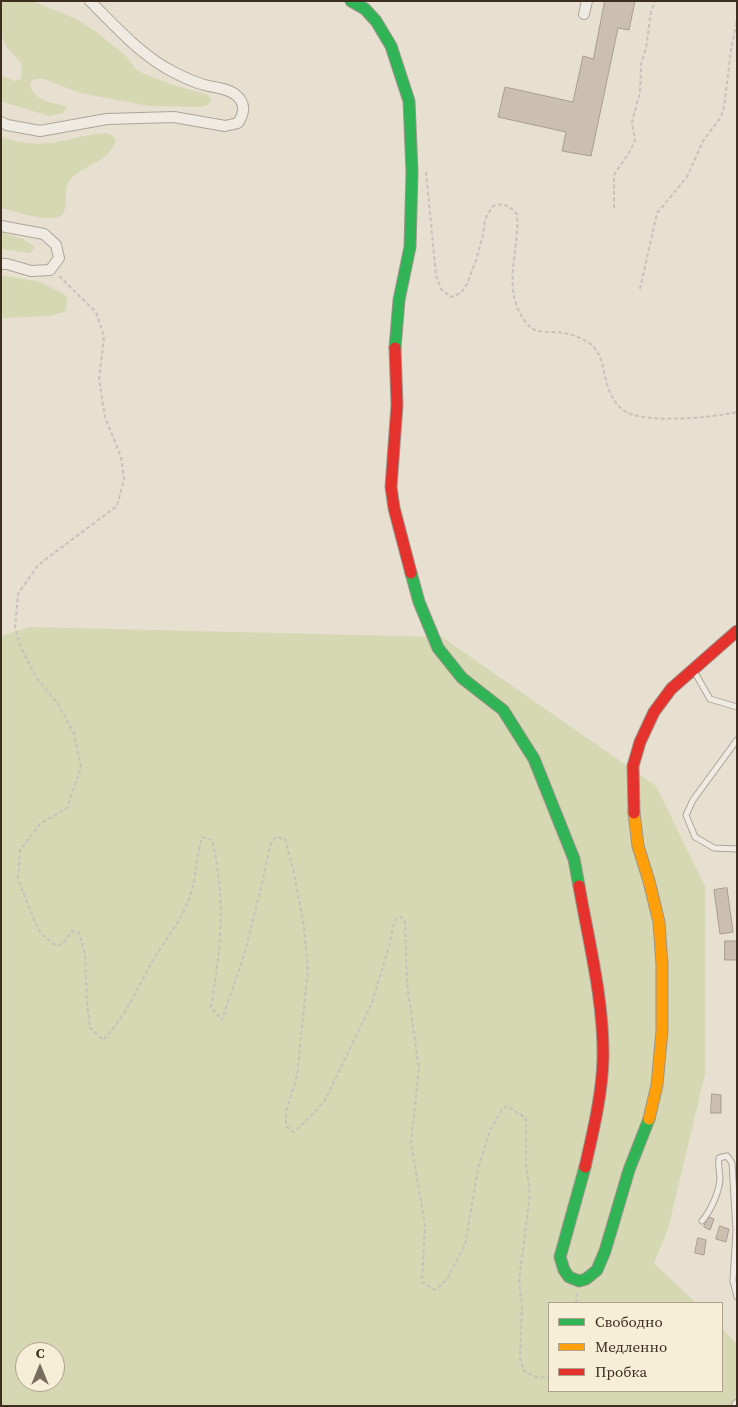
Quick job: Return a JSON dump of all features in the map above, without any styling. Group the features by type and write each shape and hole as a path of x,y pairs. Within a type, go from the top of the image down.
{"street":[{"path":"1,122 7,126 40,131 107,119 174,117 225,126 238,123 244,115 243,103 237,95 224,89 203,85 166,68 137,48 90,1"},
{"path":"351,1 365,9 376,20 392,46 409,102 412,211 410,247 399,300 395,344 397,405 392,487 394,508 419,602 438,648 462,678 503,710 534,760 574,859 594,965 602,1022 603,1060 600,1090 576,1206 560,1257 564,1270 569,1277 579,1281 597,1270 605,1251 629,1170 647,1126 657,1085 662,1031 662,965 659,922 638,846 633,807 634,766 640,742 654,712 671,689 737,631"},
{"path":"584,14 587,1"},
{"path":"1,226 44,234 56,244 59,258 50,270 31,271 8,264 1,264"}],"lane":[{"path":"693,671 710,699 737,707"},
{"path":"737,740 693,800 686,815 695,837 714,848 737,849"},
{"path":"702,1221 711,1210 720,1179 719,1158 727,1156 732,1162 736,1231 734,1281 737,1298"}],"path":[{"path":"614,208 614,175 635,141 632,122 640,92 641,64 646,48 651,11 655,1"},
{"path":"640,289 657,213 687,177 703,141 721,118 737,20"},
{"path":"426,172 436,275 441,289 451,297 461,293 467,284 476,260 484,220 493,206 500,203 510,206 517,214 518,225 513,277 515,298 520,314 531,328 546,332 565,333 589,343 599,353 605,368 608,389 616,404 626,412 645,418 717,417 737,412"},
{"path":"50,270 75,290 96,312 104,337 99,379 105,417 121,457 124,480 117,506 38,565 18,594 15,628 21,648 36,677 58,704 74,733 81,767 67,808 40,824 20,850 18,878 32,915 41,934 57,946 64,943 72,931 79,933 85,954 90,1028 103,1040 114,1029 158,952 182,917 192,892 202,837 212,840 222,896 220,943 211,1008 222,1020 245,952 270,845 276,837 285,839 304,927 308,969 297,1076 286,1112 286,1126 294,1132 324,1102 372,1003 389,946 392,927 396,919 401,917 406,920 407,984 419,1069 411,1143 425,1225 422,1282 435,1290 448,1279 464,1245 478,1169 490,1130 502,1110 507,1106 526,1118 526,1164 530,1194 519,1282 522,1305 520,1359 524,1371 538,1378 548,1376"}],"green space":[{"path":"1,1 33,1 76,19 95,31 126,56 135,68 142,73 173,85 206,94 212,99 208,105 201,107 149,106 80,93 44,79 35,79 30,83 35,94 44,100 67,107 63,113 49,116 6,103 1,100 1,75 14,81 21,79 22,64 7,48 1,35"},
{"path":"105,133 112,135 116,141 107,154 70,180 66,189 65,211 58,217 30,216 1,208 1,137 25,143 41,144"},
{"path":"1,232 23,239 35,247 30,253 1,249"},
{"path":"1,275 41,282 67,296 66,311 51,316 1,318"},
{"path":"29,627 442,637 656,786 705,886 705,1074 668,1229 654,1263 695,1302 548,1302 548,1392 723,1392 723,1330 737,1344 737,1406 1,1406 1,636"}],"building":[{"path":"605,1 635,1 629,30 618,28 591,156 562,151 566,132 498,117 505,87 573,102 583,56 593,59"},
{"path":"727,888 733,932 720,934 714,890"},
{"path":"725,941 737,941 737,960 725,960"},
{"path":"712,1094 721,1095 721,1113 711,1113"},
{"path":"708,1217 714,1219 710,1230 704,1227"},
{"path":"720,1226 729,1229 726,1242 716,1239"},
{"path":"698,1238 706,1240 704,1255 695,1253"}],"traffic: fast":[{"path":"351,1 365,9 376,21 391,46 409,101 412,172 410,247 399,300 395,348"},
{"path":"411,573 419,602 438,648 462,678 503,710 534,759 574,859 579,886"},
{"path":"585,1167 560,1257 564,1270 569,1277 579,1281 586,1279 597,1270 605,1251 629,1170 649,1119"}],"traffic: slow":[{"path":"634,813 638,846 659,922 662,965 662,1031 657,1085 649,1119"}],"traffic: jam":[{"path":"395,348 397,405 391,487 394,508 411,573"},
{"path":"634,813 633,766 640,742 654,712 671,689 737,631"},
{"path":"579,886 595,972 603,1037 601,1086 585,1167"}]}
